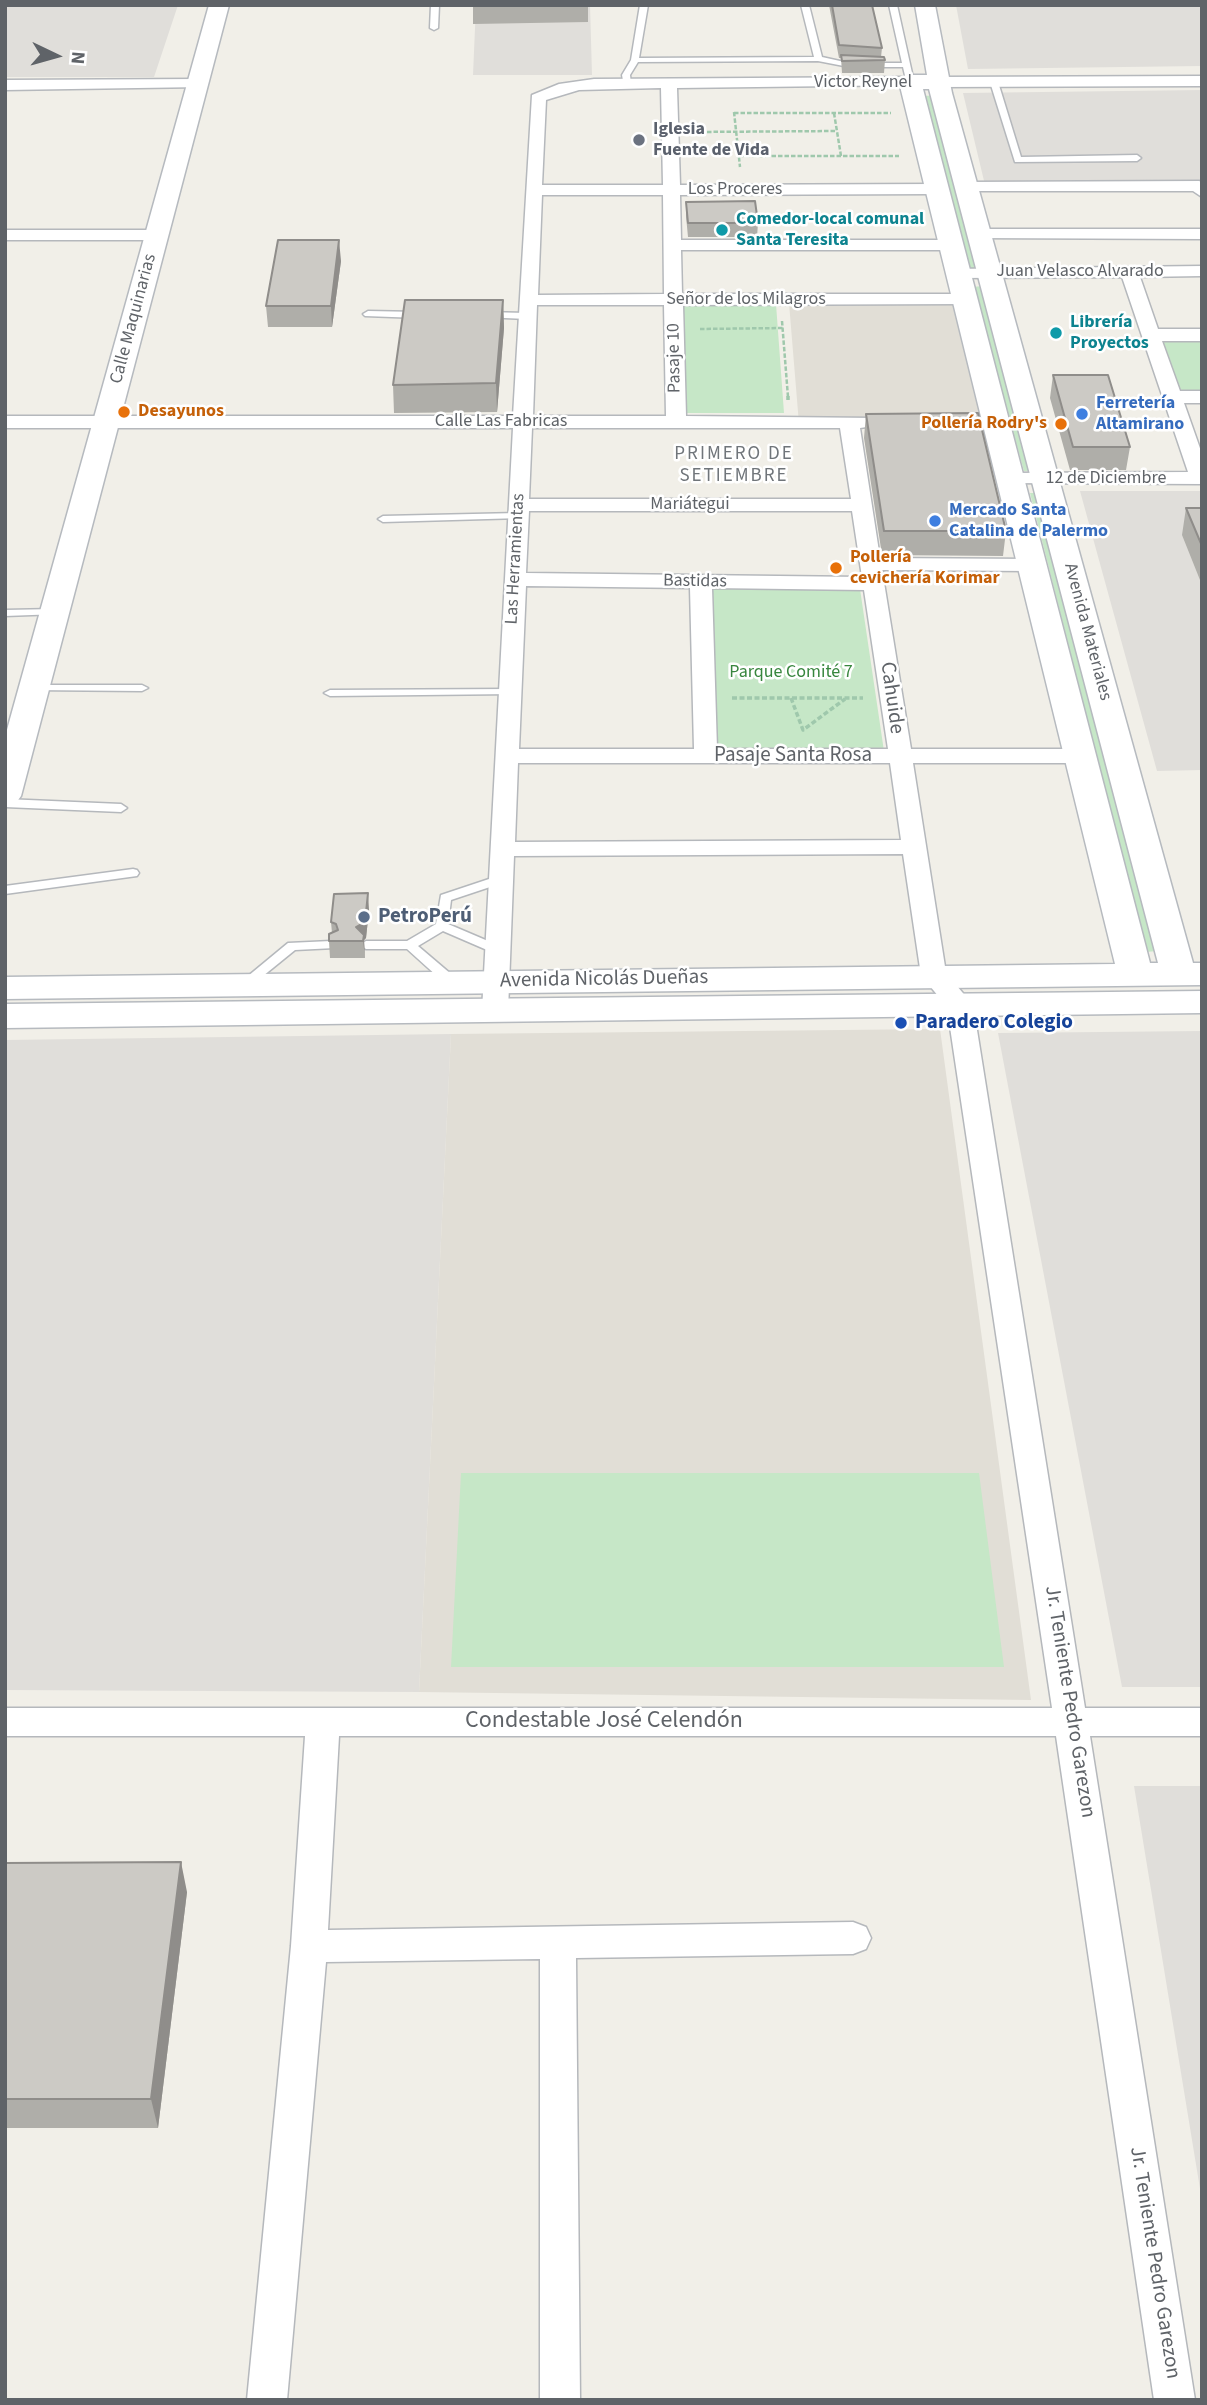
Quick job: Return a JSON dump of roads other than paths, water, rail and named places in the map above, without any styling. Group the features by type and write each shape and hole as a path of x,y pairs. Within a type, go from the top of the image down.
{"street":[{"name":"Calle Maquinarias","path":"5,796 219,5"},
{"name":"Avenida Materiales","path":"925,5 940,82 1045,479 1190,974"},
{"name":"Victor Reynel","path":"537,108 538,98 550,90 570,85 730,83 908,74 940,82 1202,81"},
{"name":"Avenida Materiales","path":"908,74 961,286 982,422 1010,479 1135,975"},
{"path":"5,85 198,84"},
{"name":"Pasaje 10","path":"669,84 676,422"},
{"name":"Las Herramientas","path":"496,981 537,108"},
{"path":"967,187 1199,186 1202,192"},
{"name":"Los Proceres","path":"534,190 936,188"},
{"path":"979,234 1202,234"},
{"path":"5,235 156,235"},
{"path":"672,245 951,245"},
{"name":"Juan Velasco Alvarado","path":"961,286 990,272 1202,271"},
{"path":"1129,272 1201,478"},
{"name":"Señor de los Milagros","path":"528,308 673,300 780,300 961,286"},
{"path":"1151,335 1202,335"},
{"path":"1172,397 1202,397"},
{"name":"Calle Las Fabricas","path":"5,422 889,422"},
{"name":"Cahuide","path":"849,422 934,975"},
{"name":"12 de Diciembre","path":"1010,479 1201,478"},
{"name":"Mariátegui","path":"518,510 862,505"},
{"name":"Bastidas","path":"515,579 701,583 1032,565"},
{"path":"701,583 706,756"},
{"name":"Pasaje Santa Rosa","path":"507,756 1080,756"},
{"path":"502,849 915,847"},
{"name":"Avenida Nicolás Dueñas","path":"5,1016 223,995 496,981 1190,974"},
{"path":"934,975 960,1005"},
{"name":"Avenida Nicolás Dueñas","path":"5,988 223,995 496,981 960,1005 1202,1002"},
{"name":"Jr. Teniente Pedro Garezon","path":"960,1005 1175,2400"},
{"name":"Condestable José Celendón","path":"5,1722 1202,1722"},
{"path":"267,2400 309,1946 323,1722"},
{"path":"309,1946 853,1938"},
{"path":"558,1941 560,2400"}],"lane":[{"path":"434,28 435,5"},
{"path":"626,84 626,75 635,60 644,5"},
{"path":"805,5 818,59"},
{"path":"635,60 818,59 908,74 893,5"},
{"path":"994,82 1018,160 1137,158"},
{"path":"477,315 528,308"},
{"path":"368,314 436,315"},
{"path":"383,519 518,510"},
{"path":"5,613 55,612"},
{"path":"34,688 142,688"},
{"path":"330,693 510,692"},
{"path":"5,803 121,808"},
{"path":"5,890 133,873"},
{"path":"442,926 445,898 501,879"},
{"path":"366,944 410,945 442,926"},
{"path":"442,926 496,981"},
{"path":"223,995 292,946 331,945"},
{"path":"410,945 453,983"}],"place":[{"name":"Iglesia Fuente de Vida","path":"639,140"},
{"name":"Comedor-local comunal Santa Teresita","path":"722,230"},
{"name":"Librería Proyectos","path":"1056,333"},
{"name":"Desayunos","path":"124,412"},
{"name":"Ferretería Altamirano","path":"1082,414"},
{"name":"Pollería Rodry's","path":"1061,424"},
{"name":"Mercado Santa Catalina de Palermo","path":"935,521"},
{"name":"Pollería cevichería Korimar","path":"836,568"},
{"name":"PetroPerú","path":"364,917"},
{"name":"Paradero Colegio","path":"901,1023"}],"district":[{"name":"PRIMERO DE SETIEMBRE","path":"734,466"}],"park label":[{"name":"Parque Comité 7","path":"791,673"}]}
